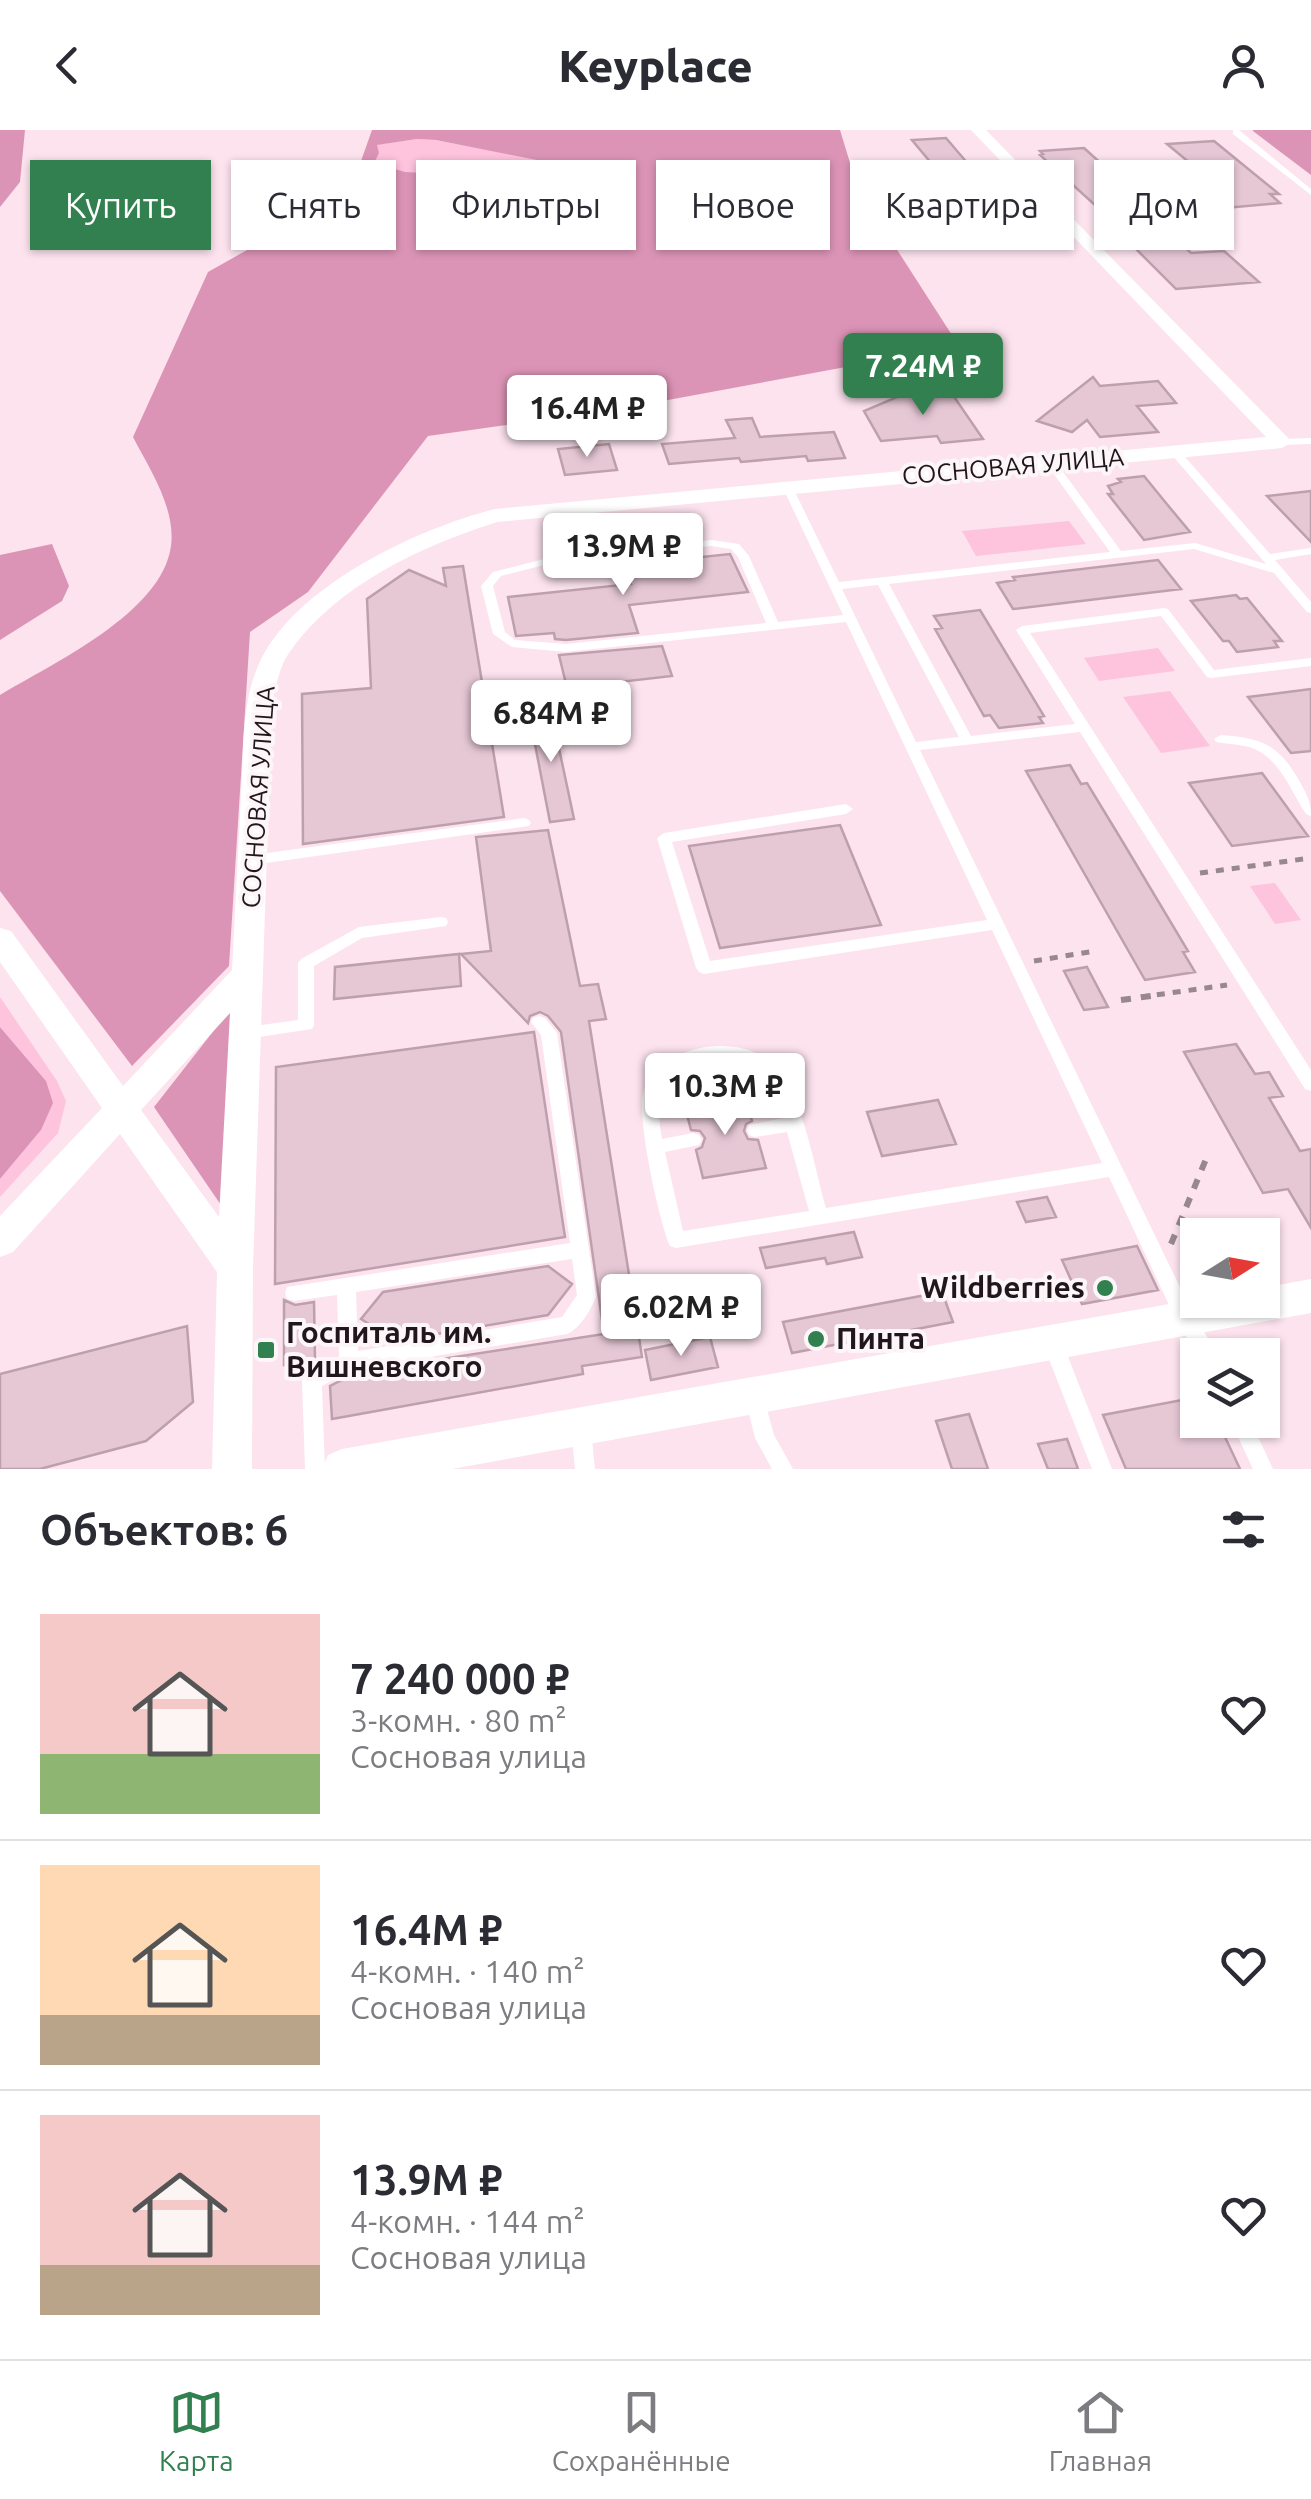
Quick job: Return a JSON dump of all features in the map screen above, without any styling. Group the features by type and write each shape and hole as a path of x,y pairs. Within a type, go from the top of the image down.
{"street":[{"path":"978,130 1282,442"},
{"name":"СОСНОВАЯ УЛИЦА","path":"232,1469 236,1268 260,704 268,670 280,648 297,630 360,577 440,534 494,516 1282,442"},
{"path":"0,939 236,1268"},
{"path":"0,1241 248,973"},
{"path":"1280,1301 1311,1296"},
{"path":"342,1469 1185,1318"}],"lane":[{"path":"1236,132 1311,193"},
{"path":"1282,442 1311,441"},
{"path":"1175,452 1311,609"},
{"path":"1051,463 1118,555"},
{"path":"787,486 1180,1308"},
{"path":"774,625 735,546 711,543 544,562 497,574 488,586 499,634 512,643 566,648 850,618"},
{"path":"834,586 1196,546 1280,572"},
{"path":"1269,558 1311,551"},
{"path":"882,582 967,742"},
{"path":"1311,662 1211,674 1164,612 1022,630 1311,1084"},
{"path":"913,748 1084,727"},
{"path":"1221,739 1248,740 1282,760 1305,787 1302,798 1311,811"},
{"path":"846,809 664,838 704,968 997,924"},
{"path":"251,860 524,823"},
{"path":"246,1033 306,1024 306,963 359,933 441,922"},
{"path":"315,1469 312,1381 349,1361 567,1324 587,1297 550,1033 539,1022"},
{"path":"819,1215 778,1082 761,1062 732,1054 697,1056 678,1062 657,1079 647,1111 676,1240 1113,1168"},
{"path":"755,1130 791,1124"},
{"path":"654,1146 693,1140"},
{"path":"294,1293 580,1250"},
{"path":"346,1286 349,1361"},
{"path":"1185,1318 1197,1338"},
{"path":"1053,1343 1102,1469"},
{"path":"754,1397 765,1438 783,1469"},
{"path":"580,1428 586,1469"},
{"path":"1248,1438 1263,1469"}],"path":[{"path":"1179,876 1311,858"},
{"path":"1016,964 1095,951"},
{"path":"1121,1000 1246,982"},
{"path":"1165,1258 1206,1160"}],"shaded area":[{"path":"0,130 25,130 20,182 0,207"},
{"path":"372,130 840,130 850,163 850,250 897,250 959,346 614,410 428,436 308,592 250,632 229,966 132,1066 0,891 0,695 102,634 148,593 163,570 171,546 169,517 160,489 133,437 208,272 247,250 396,250 396,169 416,173 416,250 636,250 636,160 537,160 417,139 377,145 376,160 361,160"},
{"path":"1311,130 1311,175 1253,131"},
{"path":"435,140 542,160 416,160 416,173 405,173 396,170 396,160 375,160 379,153 376,145"},
{"path":"1069,521 1086,544 976,556 962,531"},
{"path":"52,544 69,586 62,601 0,640 0,555"},
{"path":"1158,648 1175,671 1099,681 1084,658"},
{"path":"1170,691 1210,746 1161,753 1123,697"},
{"path":"1275,883 1301,920 1275,924 1250,886"},
{"path":"0,997 57,1081 66,1101 58,1133 0,1197 0,1179 41,1130 46,1081 0,1027"},
{"path":"237,1001 225,1211 154,1107"},
{"path":"0,1027 46,1081 53,1103 41,1130 0,1179"}],"building":[{"path":"946,138 965,160 929,160 912,140"},
{"path":"1214,141 1279,194 1270,194 1280,203 1234,207 1234,160 1186,160 1167,144"},
{"path":"1084,148 1097,160 1094,160 1094,204 1074,186 1074,160 1046,160 1040,151"},
{"path":"1137,250 1224,251 1259,282 1176,289"},
{"path":"1093,377 1100,386 1158,381 1176,403 1137,406 1158,432 1100,437 1087,420 1072,432 1037,421"},
{"path":"946,385 983,439 941,443 937,436 881,441 864,411 897,397 937,393"},
{"path":"752,418 760,437 834,432 845,458 808,461 806,456 741,462 739,458 669,464 662,444 735,438 726,420"},
{"path":"609,444 617,470 565,475 558,449"},
{"path":"1144,476 1190,532 1144,540 1108,494 1113,494 1108,486 1121,482 1118,479"},
{"path":"1311,491 1311,542 1267,496"},
{"path":"730,554 748,592 629,605 638,633 566,640 555,639 554,633 516,636 508,597 631,584 625,565"},
{"path":"1158,560 1181,589 1013,609 997,583 1015,580 1013,577"},
{"path":"463,566 504,817 303,844 302,694 371,688 367,599 409,570 446,586 443,568"},
{"path":"1236,595 1247,598 1282,641 1274,641 1278,647 1237,652 1229,641 1223,641 1191,601"},
{"path":"980,610 1044,716 1039,717 1043,723 999,728 990,715 984,716 935,629 942,628 934,616"},
{"path":"662,646 672,676 567,688 559,655"},
{"path":"1311,689 1311,751 1291,753 1248,697"},
{"path":"550,706 574,819 550,822 528,708"},
{"path":"1070,765 1081,784 1087,783 1124,844 1188,951 1183,952 1195,972 1145,980 1026,771"},
{"path":"1262,773 1308,836 1232,846 1189,783"},
{"path":"840,825 881,925 720,948 689,846"},
{"path":"548,830 580,986 598,984 606,1019 589,1021 642,1357 582,1366 583,1374 332,1419 330,1386 342,1380 433,1364 429,1361 604,1334 561,1032 540,1012 530,1016 528,1023 461,954 491,951 476,837"},
{"path":"459,954 461,986 334,999 335,967"},
{"path":"1087,967 1108,1007 1084,1010 1064,971"},
{"path":"534,1032 565,1237 275,1284 276,1067"},
{"path":"1236,1044 1255,1074 1269,1072 1283,1096 1269,1098 1300,1151 1311,1149 1311,1228 1288,1189 1263,1193 1184,1052"},
{"path":"745,1097 752,1121 744,1131 748,1139 758,1140 766,1168 703,1178 696,1150 705,1138 700,1131 691,1130 685,1107"},
{"path":"938,1100 956,1144 882,1156 867,1112"},
{"path":"1047,1197 1056,1217 1026,1222 1017,1202"},
{"path":"854,1232 862,1257 827,1264 825,1258 766,1268 760,1248"},
{"path":"1137,1246 1158,1290 1082,1304 1062,1260"},
{"path":"548,1266 572,1284 548,1315 396,1341 361,1319 383,1292"},
{"path":"942,1292 953,1322 792,1353 783,1322"},
{"path":"284,1300 295,1305 314,1302 315,1360 284,1365"},
{"path":"187,1326 193,1402 146,1441 40,1469 0,1469 0,1374"},
{"path":"710,1337 718,1367 651,1380 645,1350"},
{"path":"1180,1400 1180,1438 1225,1438 1240,1469 1126,1469 1103,1415"},
{"path":"969,1414 988,1469 952,1469 936,1421"},
{"path":"1067,1439 1078,1469 1048,1469 1038,1444"}],"place":[{"name":"Wildberries","path":"1105,1288"},
{"name":"Пинта","path":"816,1339"},
{"name":"Госпиталь им. Вишневского","path":"266,1350"}]}
